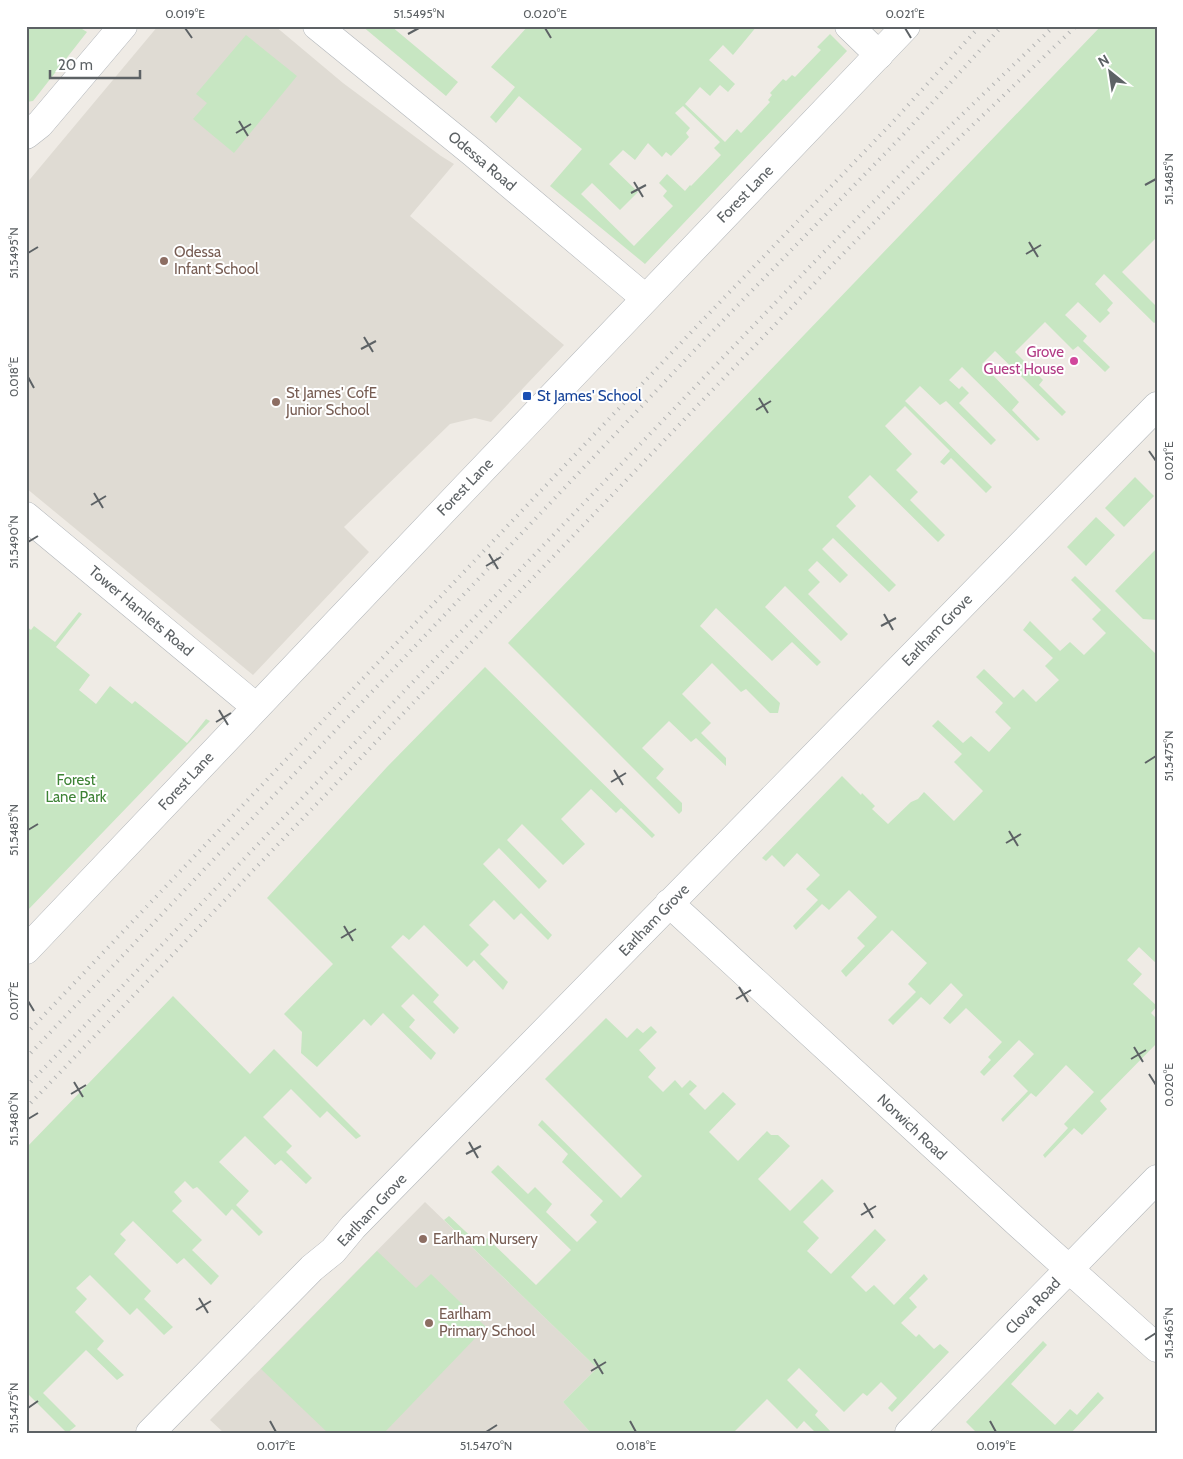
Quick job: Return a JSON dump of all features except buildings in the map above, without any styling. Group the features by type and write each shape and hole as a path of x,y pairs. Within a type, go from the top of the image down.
{"street":[{"path":"26,135 40,124 123,26"},
{"name":"Odessa Road","path":"317,26 473,153 645,298"},
{"path":"849,26 879,55"},
{"name":"Forest Lane","path":"26,950 906,26"},
{"name":"Earlham Grove","path":"150,1433 312,1268 333,1251 353,1226 1157,406"},
{"name":"Tower Hamlets Road","path":"26,516 256,707"},
{"name":"Norwich Road","path":"669,903 1157,1348"},
{"name":"Clova Road","path":"909,1433 1157,1179"}],"shaded area":[{"name":"St James' CofE Junior School","path":"158,26 275,26 343,83 454,164 410,216 564,345 491,422 475,418 450,424 344,527 369,552 253,675 26,488 26,184"},
{"name":"Earlham Primary School","path":"425,1202 597,1368 563,1402 591,1433 224,1433 210,1420"}],"green space":[{"path":"26,26 77,26 87,32 33,101 26,102"},
{"path":"362,26 391,26 458,82 446,96"},
{"path":"528,26 757,26 733,55 723,45 709,60 735,84 728,92 720,85 710,96 700,87 685,104 725,142 737,129 741,133 770,102 768,100 772,95 770,93 783,79 786,81 792,75 795,77 821,50 817,47 830,34 847,51 645,264 550,186 582,149 519,96 496,123 490,117 515,87 491,67","holes":["683,106 720,142 714,148 721,155 685,191 667,174 659,183 667,191 663,196 673,206 634,246 581,194 592,183 620,210 638,192 609,164 623,150 635,160 648,143 662,157 666,152 671,156 689,137 686,133 690,128 675,113"]},
{"path":"1101,26 1157,26 1157,237 1122,272 1157,307 1157,321 1154,323 1104,274 1095,284 1113,303 1107,310 1110,313 1100,323 1078,302 1065,315 1087,336 1083,341 1110,367 1105,372 1078,346 1073,350 1045,322 1015,352 1043,380 1039,385 1066,412 1062,416 995,351 982,364 1019,402 1012,410 1040,439 1037,441 962,367 949,380 959,389 962,386 969,393 959,403 996,440 991,445 946,401 940,405 920,386 905,401 992,487 986,493 951,458 944,465 940,462 950,451 905,406 885,426 912,454 896,470 918,492 910,500 945,535 938,542 870,475 848,497 856,506 836,526 896,585 889,592 833,538 822,549 848,575 840,583 817,561 808,570 820,582 808,594 848,634 841,641 785,586 765,607 821,662 817,666 792,642 772,661 716,608 700,626 780,703 778,713 770,713 746,689 741,692 712,663 682,694 711,723 701,733 726,758 726,766 696,738 691,742 669,721 642,748 664,769 656,778 682,803 682,811 679,814 508,643"},
{"path":"246,35 297,76 234,153 193,119 207,103 196,94"},
{"path":"1135,477 1154,496 1124,527 1105,508"},
{"path":"1096,517 1115,535 1086,566 1067,547"},
{"path":"1157,548 1157,620 1143,619 1115,591"},
{"path":"1075,576 1157,655 1157,964 1139,947 1127,960 1142,974 1133,984 1157,1006 1151,1013 1157,1019 1157,1043 1100,1101 1107,1109 1082,1135 1074,1128 1045,1158 1043,1155 1068,1128 1064,1124 1094,1092 1066,1065 1036,1097 1031,1093 1003,1122 1001,1119 1028,1091 1013,1076 1034,1054 1019,1040 984,1076 980,1072 991,1060 988,1057 1002,1042 966,1008 950,1024 943,1018 963,995 951,983 930,1005 921,997 893,1025 888,1020 916,992 908,984 927,963 892,930 846,977 841,971 865,946 857,938 877,917 849,890 829,910 822,904 796,930 793,926 818,900 806,889 820,875 797,853 784,867 772,855 766,861 762,858 842,776 875,806 872,809 888,824 924,792 954,821 983,791 954,762 962,754 932,726 938,720 963,743 971,736 989,752 1011,728 995,712 1003,703 976,677 984,669 1014,698 1023,689 1036,702 1059,680 1045,666 1053,658 1023,630 1030,621 1060,651 1070,642 1084,655 1106,633 1092,619 1101,610 1071,580"},
{"name":"Forest Lane Park","path":"79,612 82,614 56,647 90,675 79,690 96,704 110,686 132,704 135,701 187,743 206,719 210,721 26,912 26,626 31,630 34,626 55,642"},
{"path":"485,667 655,835 652,838 621,808 616,813 591,789 561,819 585,844 563,865 522,824 507,840 547,881 539,889 499,848 483,864 552,935 548,940 521,913 514,920 494,900 469,925 489,945 480,954 508,982 503,990 474,960 467,967 424,925 409,940 403,935 391,947 439,995 433,1002 459,1028 454,1034 413,994 401,1006 415,1020 409,1027 436,1053 431,1060 383,1013 371,1026 364,1019 317,1067 301,1053 302,1032 284,1014 333,964 267,898 387,767"},
{"path":"173,996 250,1074 274,1049 361,1136 356,1139 327,1111 320,1118 291,1089 263,1117 292,1146 286,1152 312,1178 306,1184 281,1160 275,1165 245,1136 219,1162 249,1191 236,1205 263,1232 259,1236 232,1209 226,1216 197,1187 193,1189 185,1181 174,1192 182,1201 172,1211 202,1240 192,1250 219,1276 211,1285 184,1258 177,1264 133,1221 120,1234 126,1240 114,1254 151,1291 144,1299 173,1327 164,1335 137,1308 130,1315 90,1275 76,1288 87,1299 75,1312 104,1341 97,1349 124,1375 117,1380 86,1350 43,1393 76,1426 67,1433 26,1392 26,1148"},
{"path":"606,1018 627,1038 637,1028 643,1033 651,1026 657,1032 639,1050 656,1068 648,1077 663,1092 675,1080 682,1088 690,1080 697,1086 689,1094 705,1110 723,1092 736,1104 709,1132 738,1161 767,1131 771,1135 778,1135 790,1146 758,1179 790,1211 822,1179 834,1191 803,1222 819,1238 807,1251 831,1274 875,1229 886,1240 851,1277 866,1292 874,1285 894,1305 924,1274 928,1279 909,1298 917,1307 901,1323 916,1337 919,1334 934,1349 940,1344 949,1352 892,1412 888,1408 897,1398 881,1382 867,1396 863,1393 844,1412 799,1368 787,1380 818,1411 815,1415 832,1433 816,1433 804,1421 797,1429 767,1399 733,1433 591,1433 563,1402 597,1368 444,1220 449,1216 480,1245 487,1238 536,1285 571,1250 491,1172 498,1165 528,1194 535,1187 552,1204 546,1212 577,1242 597,1222 590,1215 603,1201 562,1162 568,1154 538,1125 542,1120 621,1198 642,1176 545,1079"},
{"path":"377,1251 416,1288 431,1274 486,1327 384,1433 328,1433 261,1369"},
{"path":"1043,1341 1047,1345 1011,1384 1055,1425 1070,1409 1077,1415 1098,1392 1104,1398 1071,1433 977,1433 966,1422"}],"railway":[{"path":"26,1034 890,125 980,26"},
{"path":"26,1058 707,337 901,137 1002,26"},
{"path":"26,1087 821,255 918,157 1054,26"},
{"path":"26,1108 832,265 928,168 1076,26"}],"place":[{"name":"Odessa Infant School","path":"164,261"},
{"name":"Grove Guest House","path":"1074,361"},
{"name":"St James' School","path":"527,396"},
{"name":"St James' CofE Junior School","path":"276,402"},
{"name":"Earlham Nursery","path":"423,1239"},
{"name":"Earlham Primary School","path":"429,1323"}]}
